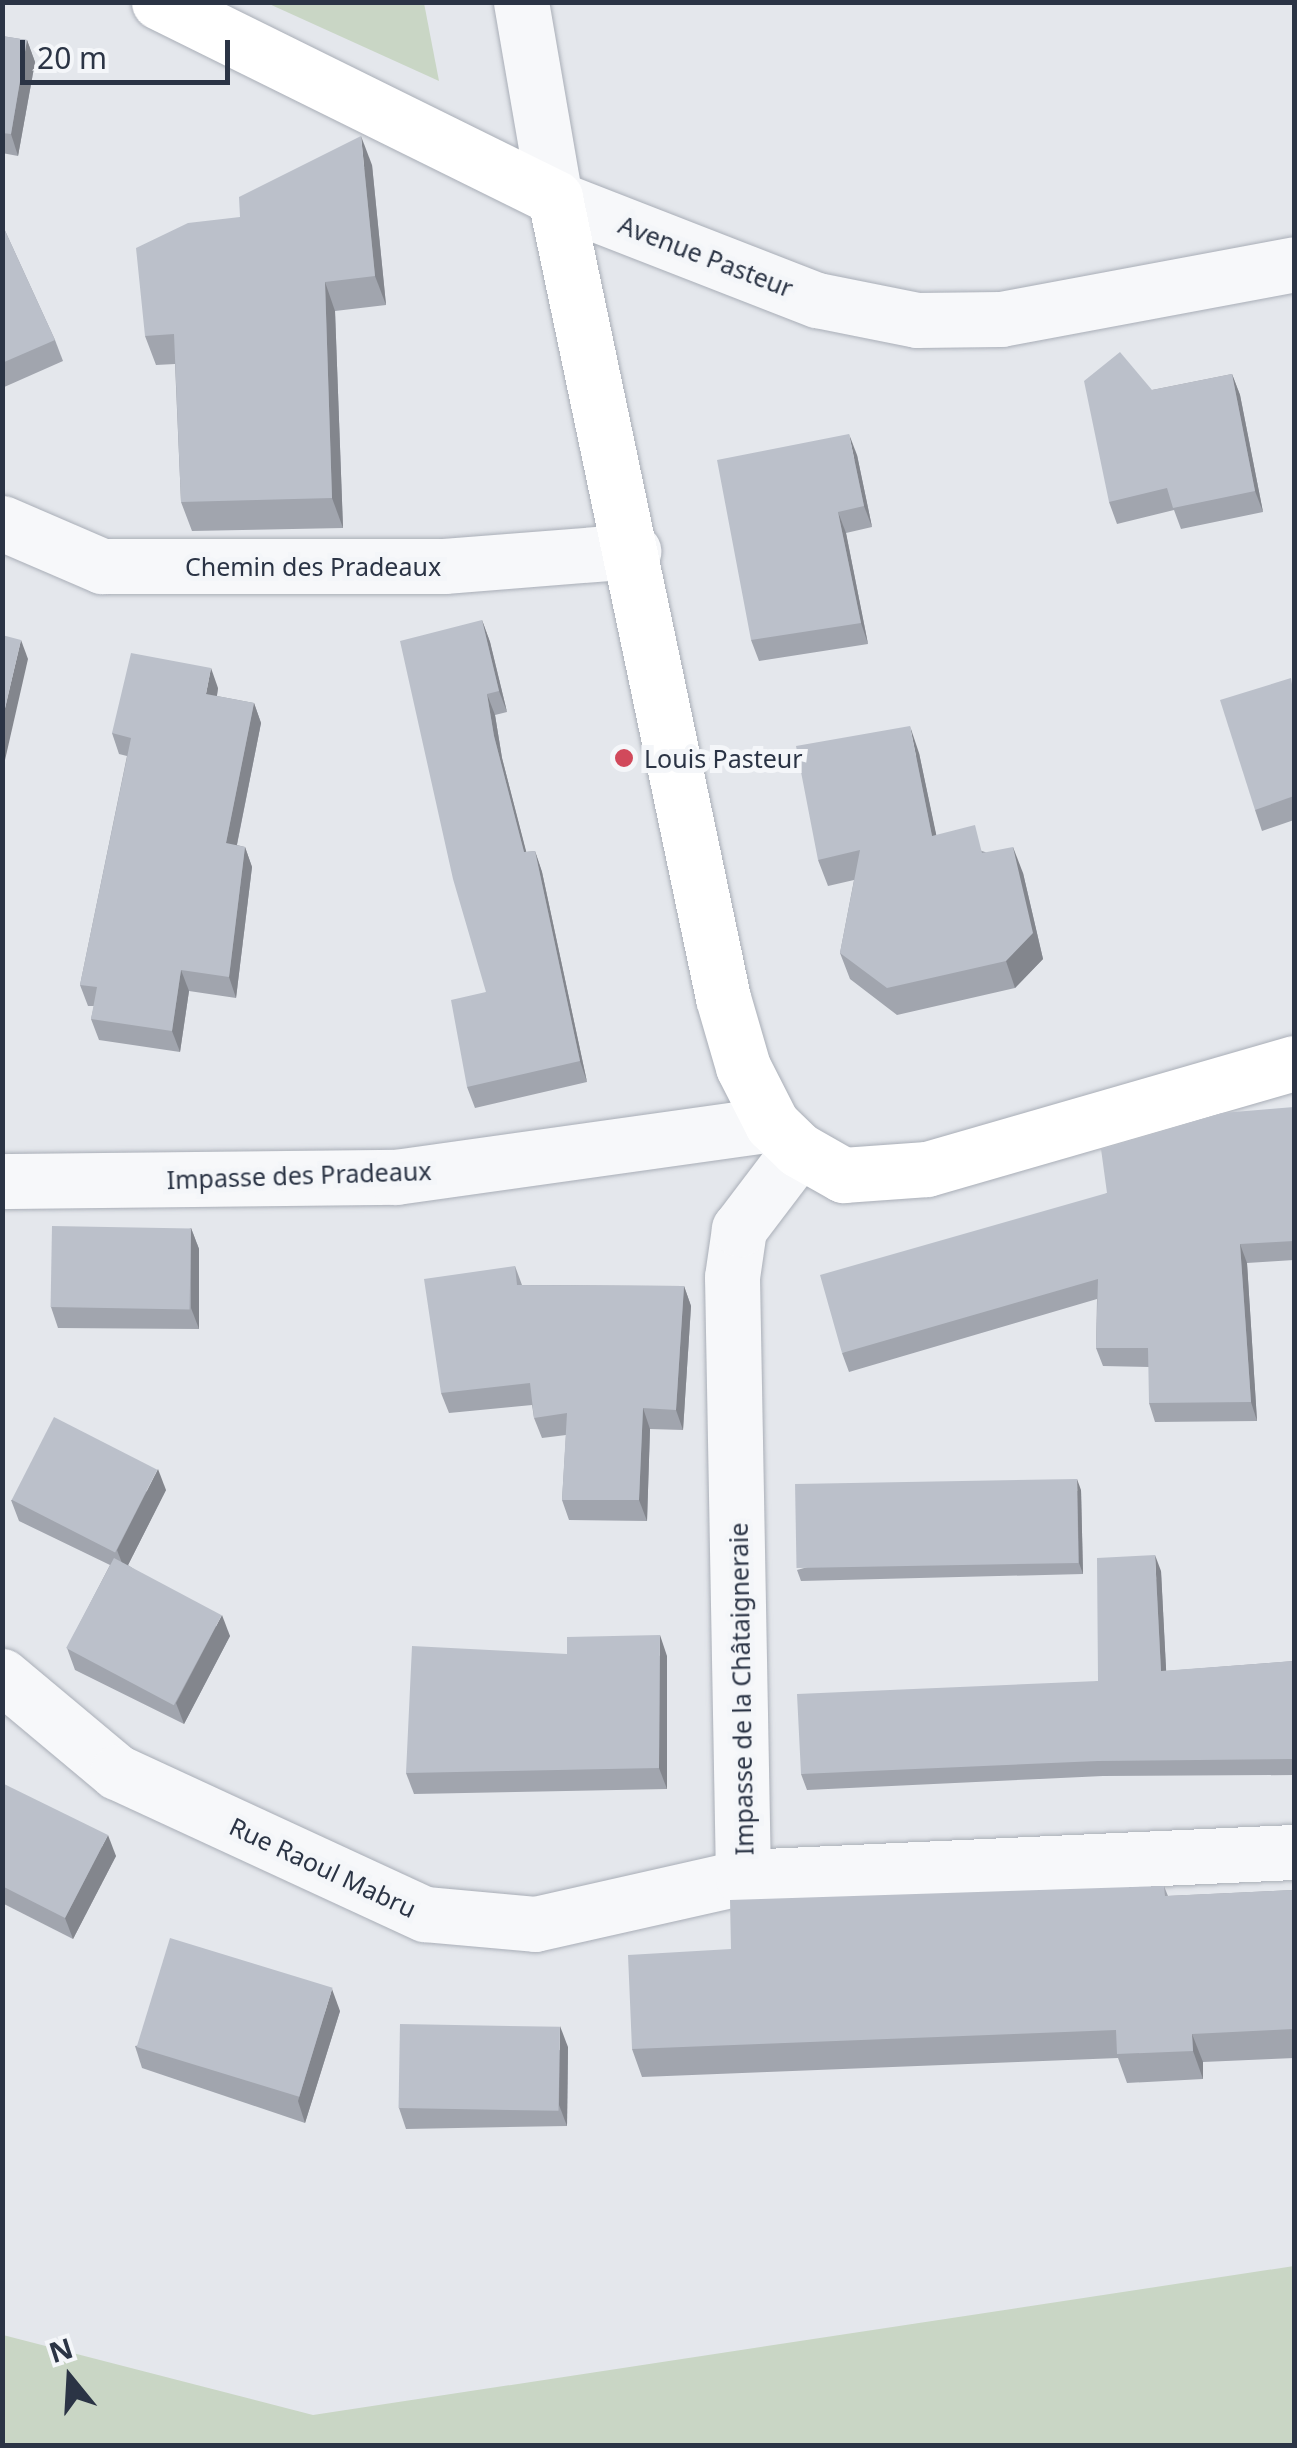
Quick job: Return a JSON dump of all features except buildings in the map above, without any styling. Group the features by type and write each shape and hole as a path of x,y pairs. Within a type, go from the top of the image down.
{"main road":[{"name":"Avenue Pasteur","path":"159,2 555,198"},
{"path":"555,198 633,551 723,998 743,1068 786,1137 843,1175 928,1170 1294,1064"}],"street":[{"path":"521,2 555,198"},
{"name":"Avenue Pasteur","path":"555,198 817,300 917,320 1000,319 1294,264"},
{"name":"Chemin des Pradeaux","path":"2,522 102,566 444,566 633,551"},
{"name":"Impasse des Pradeaux","path":"2,1181 396,1177 786,1137"},
{"name":"Impasse de la Châtaigneraie","path":"786,1137 739,1230 732,1277 744,1877 1294,1852"},
{"name":"Rue Raoul Mabru","path":"2,1676 116,1772 425,1914 534,1924 744,1877"}],"green space":[{"path":"267,3 424,3 439,81"},
{"path":"1294,2266 1294,2445 3,2445 3,2335 313,2415"}],"place":[{"name":"Louis Pasteur","path":"624,758"}]}
